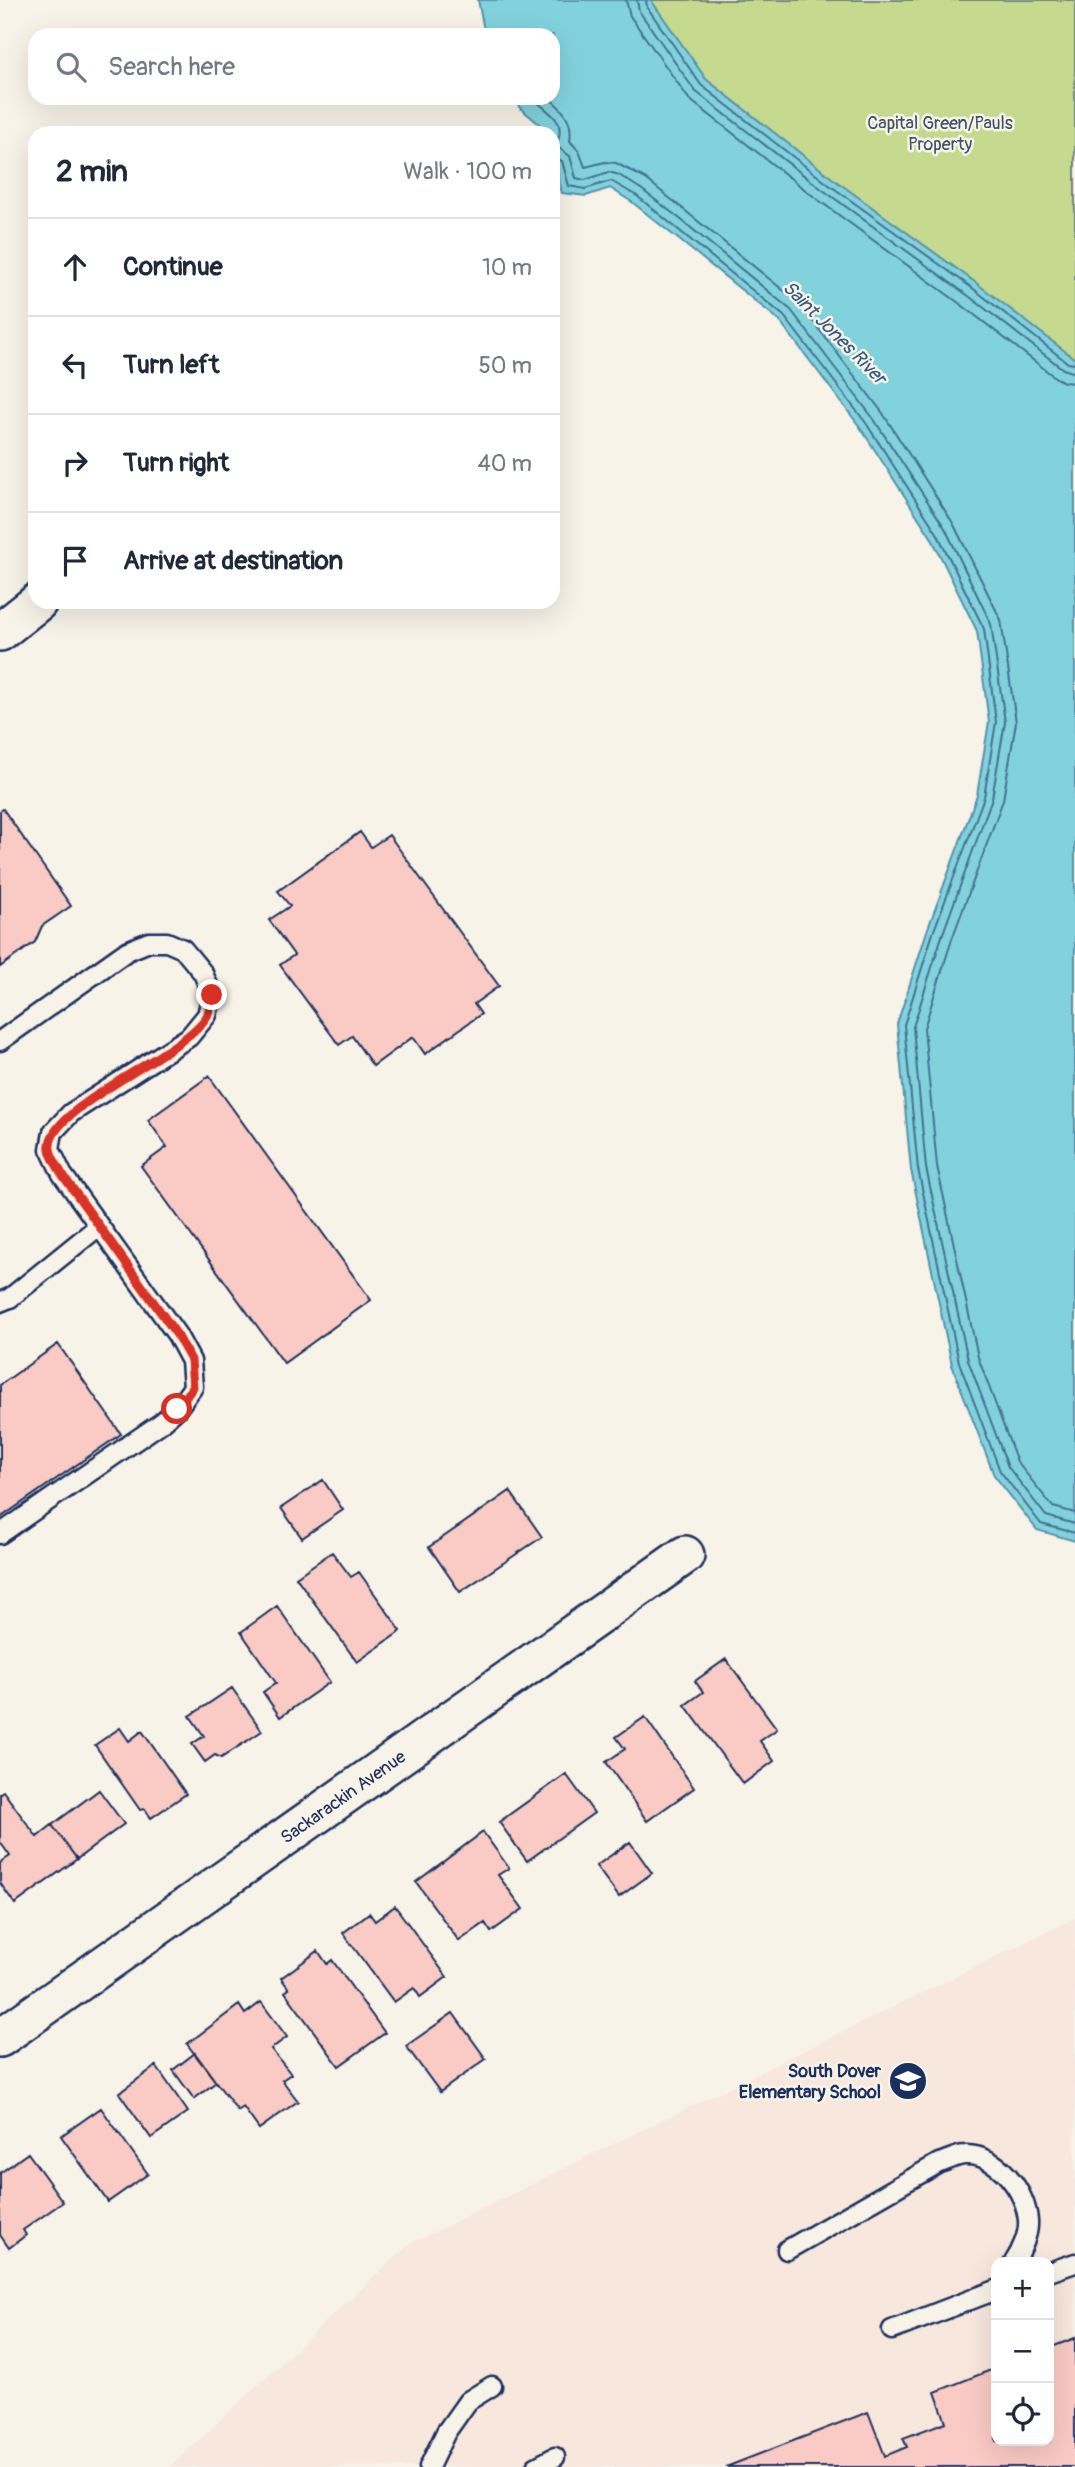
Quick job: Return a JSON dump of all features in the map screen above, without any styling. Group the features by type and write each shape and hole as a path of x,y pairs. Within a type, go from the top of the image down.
{"street":[{"path":"0,632 29,609"},
{"name":"Sackarackin Avenue","path":"0,2038 685,1555"}],"lane":[{"path":"0,1041 127,951 149,943 167,942 183,949 203,973 212,995 207,1015 188,1037 71,1113 53,1132 50,1149 55,1161 99,1226 177,1335 191,1360 193,1387 177,1409 160,1423 0,1534"},
{"path":"0,1303 10,1298 99,1226"},
{"path":"787,2250 939,2163 965,2155 987,2159 1007,2173 1020,2193 1029,2222 1017,2257"},
{"path":"1054,2270 1075,2263"},
{"path":"892,2330 991,2293"},
{"path":"429,2467 446,2431 468,2401 492,2386"},
{"path":"536,2467 555,2457"}],"shaded area":[{"name":"South Dover Elementary School","path":"1075,1918 1075,2467 170,2467 408,2245"}],"green space":[{"name":"Capital Green/Pauls Property","path":"632,0 1075,0 1075,460 668,64"}],"water":[{"name":"Saint Jones River","path":"478,0 651,0 706,79 832,178 1075,359 1075,1541 1037,1530 994,1475 952,1365 911,1170 897,1024 927,931 977,795 989,722 977,631 931,537 860,427 779,320 632,202 610,188 586,196 562,193 560,126 542,126 519,107 560,105 560,28 484,28"}],"building":[{"path":"3,809 71,906 42,926 35,942 0,967 0,811"},
{"path":"360,832 371,847 389,835 499,986 474,1004 481,1014 425,1054 413,1037 373,1066 352,1036 339,1045 280,965 294,955 269,920 290,906 278,891"},
{"path":"209,1076 371,1300 284,1363 141,1166 167,1147 148,1120"},
{"path":"58,1344 121,1434 0,1518 0,1385"},
{"path":"323,1480 343,1510 302,1538 281,1508"},
{"path":"510,1491 542,1537 460,1592 429,1547"},
{"path":"332,1552 351,1577 359,1572 401,1631 357,1662 296,1577"},
{"path":"277,1606 330,1682 280,1717 263,1692 276,1683 241,1632"},
{"path":"726,1659 777,1729 760,1741 774,1761 743,1784 685,1705 703,1692 695,1681"},
{"path":"232,1688 262,1731 221,1758 215,1755 205,1762 192,1744 204,1736 190,1716"},
{"path":"645,1717 694,1788 647,1821 606,1762 625,1749 616,1737"},
{"path":"120,1728 129,1741 142,1731 186,1794 151,1818 145,1809 140,1810 95,1745"},
{"path":"566,1774 594,1813 527,1861 499,1822"},
{"path":"99,1790 124,1824 77,1859 52,1825"},
{"path":"3,1791 37,1837 52,1825 77,1859 15,1904 0,1883 0,1863 10,1856 0,1842 0,1793"},
{"path":"483,1832 509,1868 498,1875 523,1909 491,1932 485,1923 459,1941 416,1882"},
{"path":"630,1842 652,1873 619,1897 596,1866"},
{"path":"395,1906 447,1977 420,1997 414,1988 394,2002 343,1933 369,1913 375,1921"},
{"path":"318,1951 327,1964 332,1960 385,2033 339,2066 285,1992 289,1989 281,1978"},
{"path":"261,2002 287,2037 271,2049 291,2074 282,2080 298,2101 259,2129 243,2107 238,2111 187,2044 239,2005 245,2014"},
{"path":"453,2013 486,2059 440,2092 406,2046"},
{"path":"195,2053 216,2082 194,2099 173,2070"},
{"path":"156,2066 188,2112 151,2138 119,2093"},
{"path":"101,2108 148,2174 108,2202 61,2136"},
{"path":"28,2153 63,2202 23,2230 26,2235 9,2248 0,2235 0,2173"},
{"path":"1075,2338 1075,2467 726,2467 868,2412 885,2456 907,2447 903,2438 946,2422 935,2392 991,2370 991,2446 1054,2446 1054,2346"}],"place":[{"name":"South Dover Elementary School","path":"908,2081"}],"route":[{"path":"177,1409 193,1387 191,1360 177,1335 62,1174 50,1149 53,1132 71,1113 188,1037 207,1015 212,995"}]}
